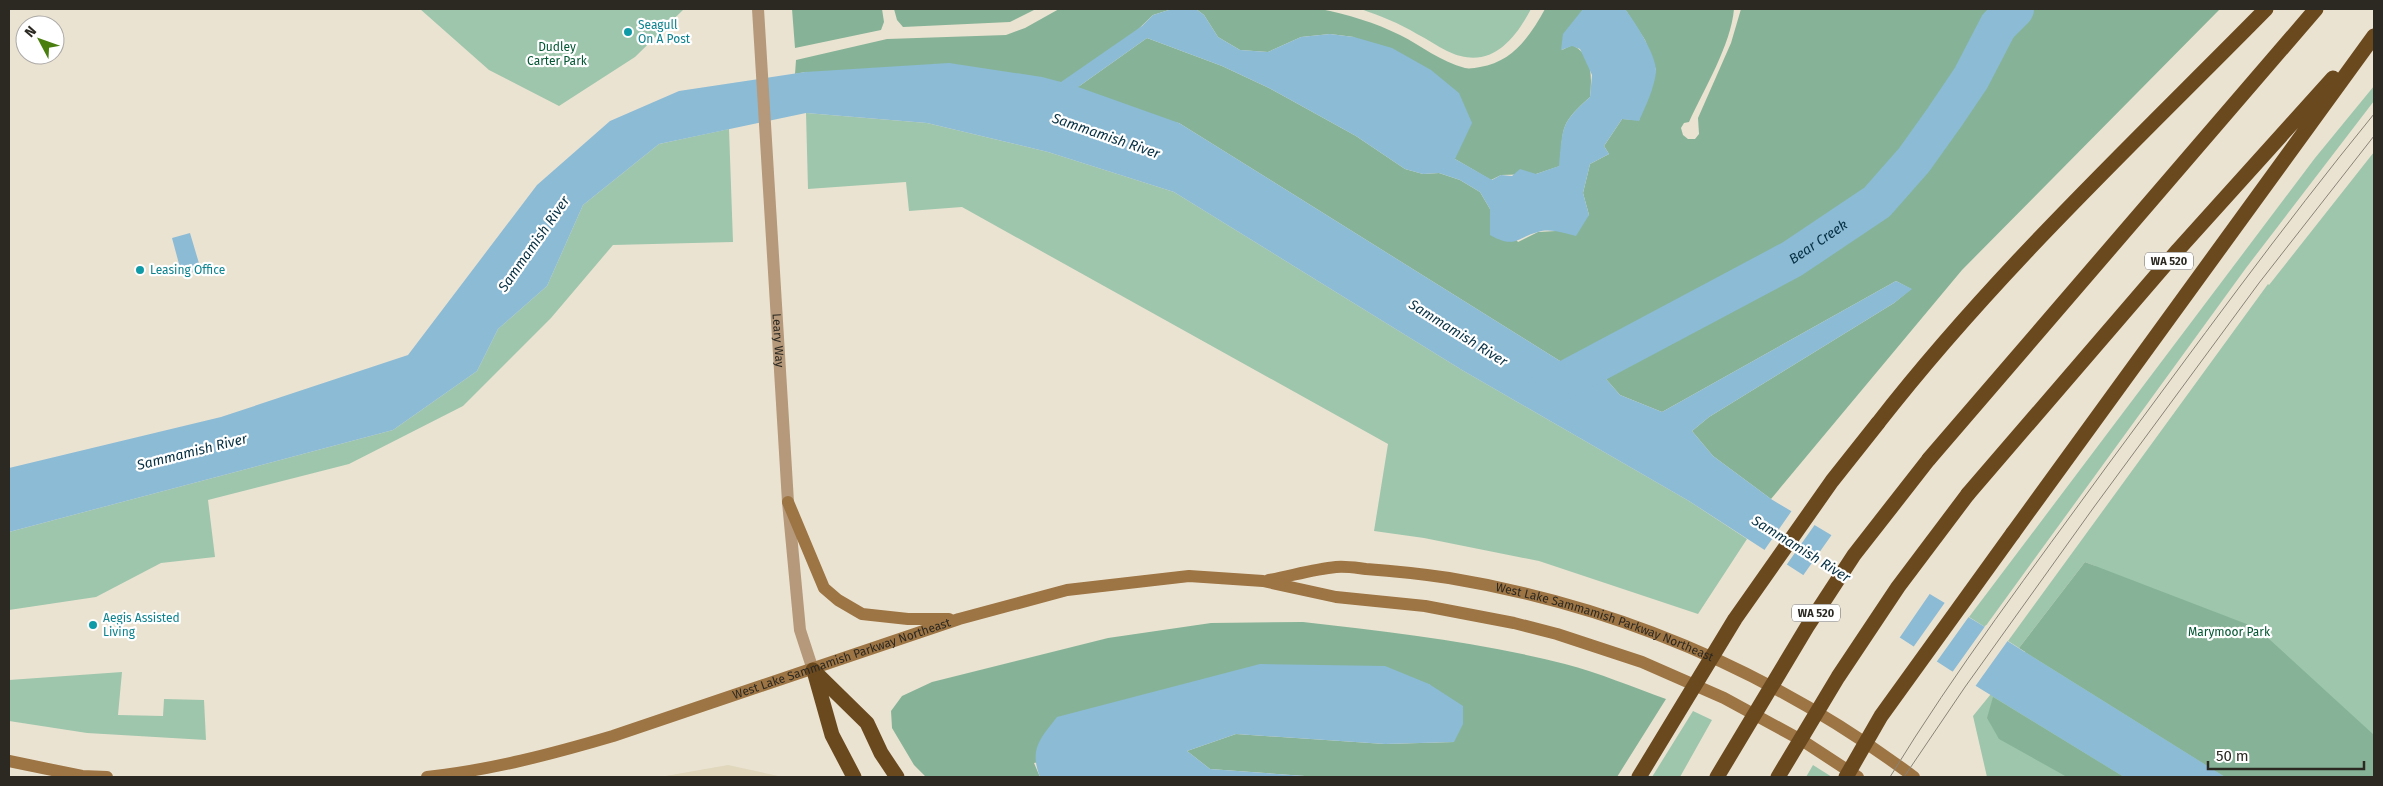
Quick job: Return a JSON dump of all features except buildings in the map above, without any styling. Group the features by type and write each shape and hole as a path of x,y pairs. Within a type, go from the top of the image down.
{"highway":[{"path":"1639,777 1735,619 1832,481 1927,360 2009,272 2266,9"},
{"name":"WA 520","path":"1717,777 1807,627 1849,563 1929,459 2316,9"},
{"path":"1846,777 1882,716 2374,34"},
{"name":"WA 520","path":"1778,777 1838,677 1898,587 1968,494 2178,250 2374,34"},
{"path":"813,670 832,735 854,777"},
{"path":"813,670 867,723 881,753 898,777"}],"main road":[{"path":"788,502 824,588 838,600 862,614 908,619 960,619"},
{"name":"West Lake Sammamish Parkway Northeast","path":"1263,581 1337,567 1386,570 1483,584 1578,607 1671,639 1760,680 1845,729 1914,777"},
{"name":"West Lake Sammamish Parkway Northeast","path":"427,777 503,765 562,751 813,670 960,619 1067,590 1189,576 1263,581 1336,598 1417,605 1470,614 1522,625 1600,647 1683,679 1724,698 1802,741 1858,777"},
{"path":"9,761 76,777 107,777"}],"street":[{"name":"Leary Way","path":"758,9 762,48 788,502 800,630 813,670"}],"shaded area":[{"path":"728,765 783,777 660,777"}],"green space":[{"name":"Dudley Carter Park","path":"420,9 684,9 635,57 559,106 489,70"},
{"path":"792,9 882,9 884,22 881,30 795,48"},
{"path":"894,9 1036,9 1010,22 903,27 897,20"},
{"path":"1059,9 1172,9 1153,15 1078,87 1147,38 1222,66 1269,88 1356,136 1405,169 1423,174 1439,173 1460,180 1480,192 1490,209 1518,242 1538,232 1556,231 1589,215 1583,193 1590,164 1609,154 1604,146 1622,119 1639,120 1656,70 1645,40 1625,9 1734,9 1728,37 1716,67 1689,122 1684,123 1681,128 1683,135 1688,139 1695,139 1699,134 1698,118 1731,43 1741,9 2220,9 1962,270 1771,499 1713,456 1692,431 1709,417 1894,303 1911,289 1896,281 1662,412 1620,395 1606,379 1560,361 1179,123 805,72 795,74 796,60 887,39 1006,35 1025,28"},
{"path":"1196,9 1320,9 1330,11 1361,19 1381,27 1400,35 1448,62 1468,68 1492,64 1511,54 1527,38 1545,9 1583,9 1562,50 1572,45 1584,55 1591,74 1590,97 1568,120 1563,134 1560,166 1536,174 1501,175 1491,180 1455,159 1354,37 1330,34 1301,37 1268,52 1240,50 1218,37 1204,15"},
{"path":"1361,9 1531,9 1516,33 1507,43 1498,50 1475,58 1447,51 1403,26"},
{"path":"2374,86 2374,101 2246,268 1985,627 1969,617 2315,158"},
{"path":"806,113 927,123 1048,152 1174,192 1462,370 1689,501 1747,539 1698,614 1539,561 1424,538 1374,531 1388,444 962,207 909,211 906,182 808,189"},
{"path":"729,129 733,242 613,245 551,318 463,406 349,464 208,500 215,557 161,563 96,597 9,610 9,532 393,430 477,371 498,329 547,286 583,205 659,144"},
{"name":"Marymoor Park","path":"2374,152 2374,777 1987,777 1973,716 2095,566 2085,562 2019,648 2008,641 2268,284"},
{"path":"2085,562 2257,628 2374,735 2374,777 2225,777 2019,648"},
{"path":"1303,622 1435,639 1533,656 1616,680 1666,699 1617,777 1319,777 1210,769 1187,751 1236,734 1385,744 1454,742 1429,684 1034,763 1040,777 926,777 914,765 892,728 891,711 902,696 932,682 1108,638 1211,623"},
{"path":"122,672 118,715 163,716 164,699 204,700 206,740 87,733 9,721 9,680"},
{"path":"1993,697 2124,777 2067,777 1999,739 1987,718"},
{"path":"1693,711 1712,720 1680,777 1652,777"},
{"path":"1813,765 1832,777 1806,777"}],"water":[{"name":"Sammamish River","path":"1172,9 1196,9 1204,15 1218,37 1240,50 1268,52 1301,37 1330,34 1354,37 1392,48 1431,70 1459,93 1472,123 1455,159 1492,180 1501,175 1512,176 1520,169 1536,174 1559,166 1561,142 1565,127 1573,114 1590,97 1592,75 1580,49 1572,46 1561,50 1563,34 1583,9 1625,9 1639,30 1653,57 1656,72 1655,78 1639,121 1622,119 1604,146 1609,154 1590,164 1583,193 1589,215 1576,236 1557,231 1547,231 1531,234 1510,242 1498,239 1490,235 1490,209 1480,192 1460,180 1439,173 1423,174 1405,169 1356,136 1269,88 1222,66 1147,38 1078,87 1179,123 1560,361 1606,379 1620,395 1662,412 1896,281 1912,289 1894,303 1709,417 1692,431 1713,456 1771,499 1985,627 2225,777 2124,777 1950,670 1689,501 1462,370 1174,192 1048,152 927,123 806,113 659,144 583,205 547,286 498,329 477,371 393,430 9,532 9,468 221,417 408,355 537,185 610,121 679,91 805,72 949,63 1042,77 1061,82 1142,26 1153,15"},
{"path":"190,233 201,270 182,275 172,238"},
{"path":"1260,664 1385,666 1429,684 1463,706 1463,724 1454,742 1385,744 1236,734 1187,751 1210,769 1319,777 1040,777 1036,752 1041,738 1057,717"}],"pier":[{"path":"1793,509 1816,523 1785,567 1763,552"},
{"path":"1833,533 1931,592 1898,640 1802,577"},
{"path":"1946,601 1970,615 1935,664 1912,649"},
{"path":"1986,625 2009,639 1974,688 1951,674"}],"waterway":[{"name":"Bear Creek","path":"1546,390 1792,259 1877,202 1914,160 1971,78 1998,26 2015,9"}],"tram line":[{"path":"1890,777 1941,697 2051,542 2305,200 2374,114"},
{"path":"1904,777 1965,687 2094,507 2259,283 2374,136"}],"place":[{"name":"Seagull On A Post","path":"628,32"},
{"name":"Leasing Office","path":"140,270"},
{"name":"Aegis Assisted Living","path":"93,625"}]}
